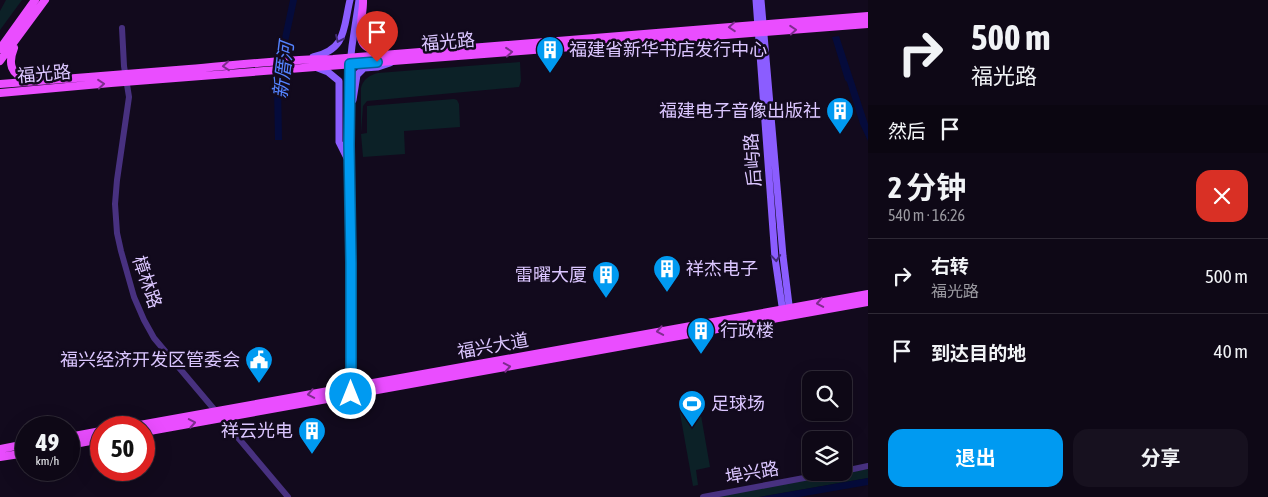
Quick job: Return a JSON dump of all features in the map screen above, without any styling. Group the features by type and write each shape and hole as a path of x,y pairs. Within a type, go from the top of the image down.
{"main road":[{"path":"1,48 35,0"},
{"path":"0,61 45,0"},
{"path":"306,59 326,54 336,47 342,38 350,0"},
{"path":"351,390 350,61 359,0"},
{"path":"363,0 360,34 362,42 366,46 375,50 397,49 418,51"},
{"name":"后屿路","path":"756,0 783,256 786,312"},
{"name":"后屿路","path":"760,28 761,0"},
{"name":"福光路","path":"0,95 189,69 275,61 306,59 394,61 760,28 868,16"},
{"name":"福光路","path":"0,84 45,80 272,71 314,67 418,51 760,28 868,24"},
{"path":"18,37 10,58 12,69 20,77 45,80"},
{"path":"349,145 354,124 353,95 357,75 364,68 378,67 394,61"},
{"path":"314,67 328,72 339,81 339,142 349,161"},
{"name":"福兴大道","path":"155,422 351,390 786,312 868,294"},
{"name":"福兴大道","path":"786,312 868,302"},
{"name":"福兴大道","path":"155,430 222,418 351,390"},
{"path":"0,449 15,446"},
{"path":"0,457 15,455"}],"street":[{"name":"樟林路","path":"122,28 129,97 118,164 115,204 117,233 134,297 148,330 162,349 288,497"},
{"path":"852,469 868,466"},
{"name":"埠兴路","path":"703,497 802,478"}],"shaded area":[{"path":"6,0 22,0 0,30 0,11"},
{"path":"290,0 297,0 287,47 290,49 284,52 281,84 282,140 275,140 274,86"},
{"path":"839,36 868,124 868,141 860,124 832,37"},
{"path":"520,62 521,81 519,87 367,101 363,106 361,133 361,88 365,80 372,75"},
{"path":"454,99 459,104 460,127 404,131 405,154 363,157 361,134 367,133 367,106"},
{"path":"698,398 710,467 696,470 698,485 693,486 678,402"},
{"path":"868,469 868,478 852,481 852,472"},
{"path":"868,478 868,485 799,497 759,497 852,481"},
{"path":"802,481 851,481 759,497 710,497"}],"place":[{"name":"福建省新华书店发行中心","path":"550,74"},
{"name":"福建电子音像出版社","path":"840,135"},
{"name":"祥杰电子","path":"667,293"},
{"name":"雷曜大厦","path":"606,299"},
{"name":"行政楼","path":"701,355"},
{"name":"福兴经济开发区管委会","path":"259,384"},
{"name":"足球场","path":"692,428"},
{"name":"祥云光电","path":"312,455"}],"route":[{"path":"351,394 350,64 377,62"}],"water label":[{"name":"新厝河","path":"283,70"}]}
